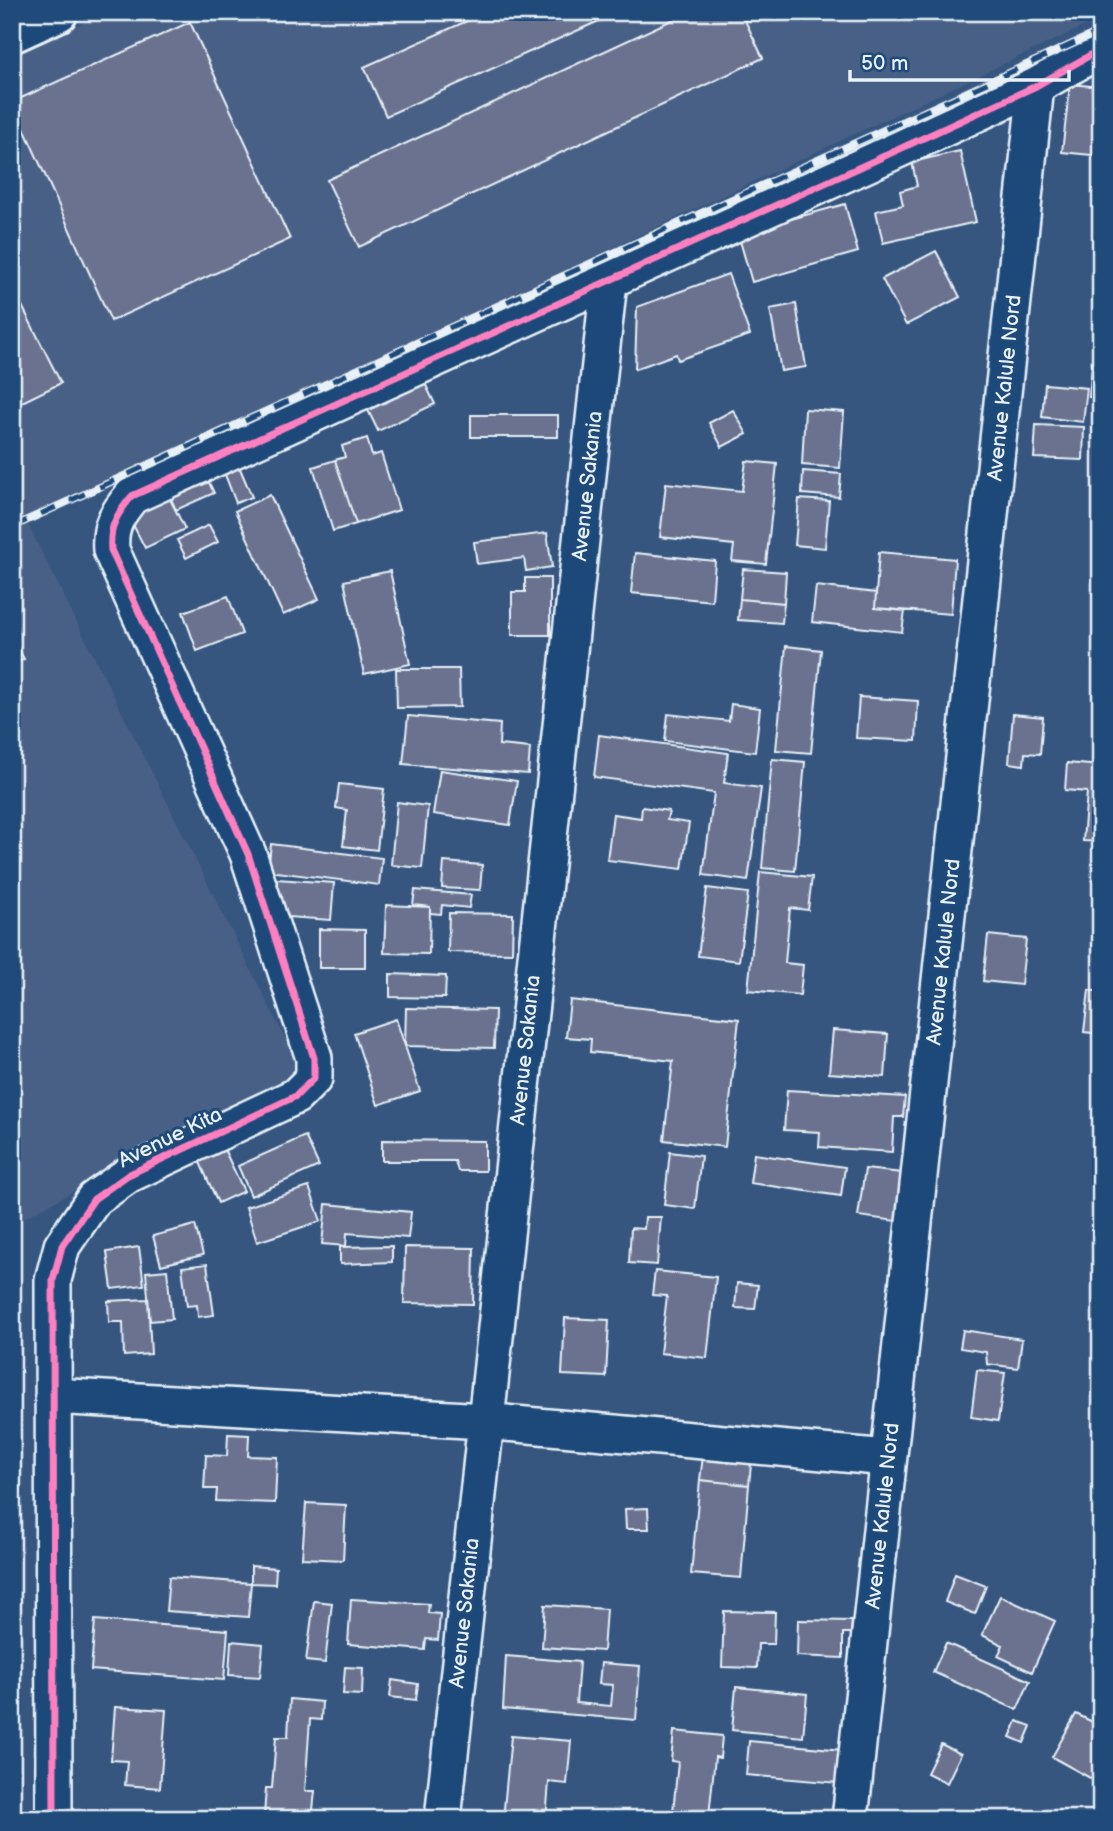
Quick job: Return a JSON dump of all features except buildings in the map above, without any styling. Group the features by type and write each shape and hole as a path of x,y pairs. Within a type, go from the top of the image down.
{"street":[{"path":"12,33 58,12"},
{"name":"Avenue Kita","path":"54,1819 53,1280 62,1246 94,1199 128,1175 296,1096 314,1078 314,1058 248,854 111,550 109,534 115,517 132,496 1036,86 1101,50"},
{"name":"Avenue Kalule Nord","path":"850,1819 1036,86"},
{"name":"Avenue Sakania","path":"443,1819 484,1421 610,281"},
{"path":"54,1396 484,1421 888,1458"}],"shaded area":[{"path":"107,12 1101,12 1101,18 27,523 301,1070 12,1224 12,56"}],"railway":[{"path":"12,527 1101,31"}],"cycle path":[{"path":"54,1819 53,1280 62,1246 94,1199 128,1175 296,1096 314,1078 314,1058 248,854 111,550 111,534 118,515 132,496 867,164 1036,86 1101,49"}]}
